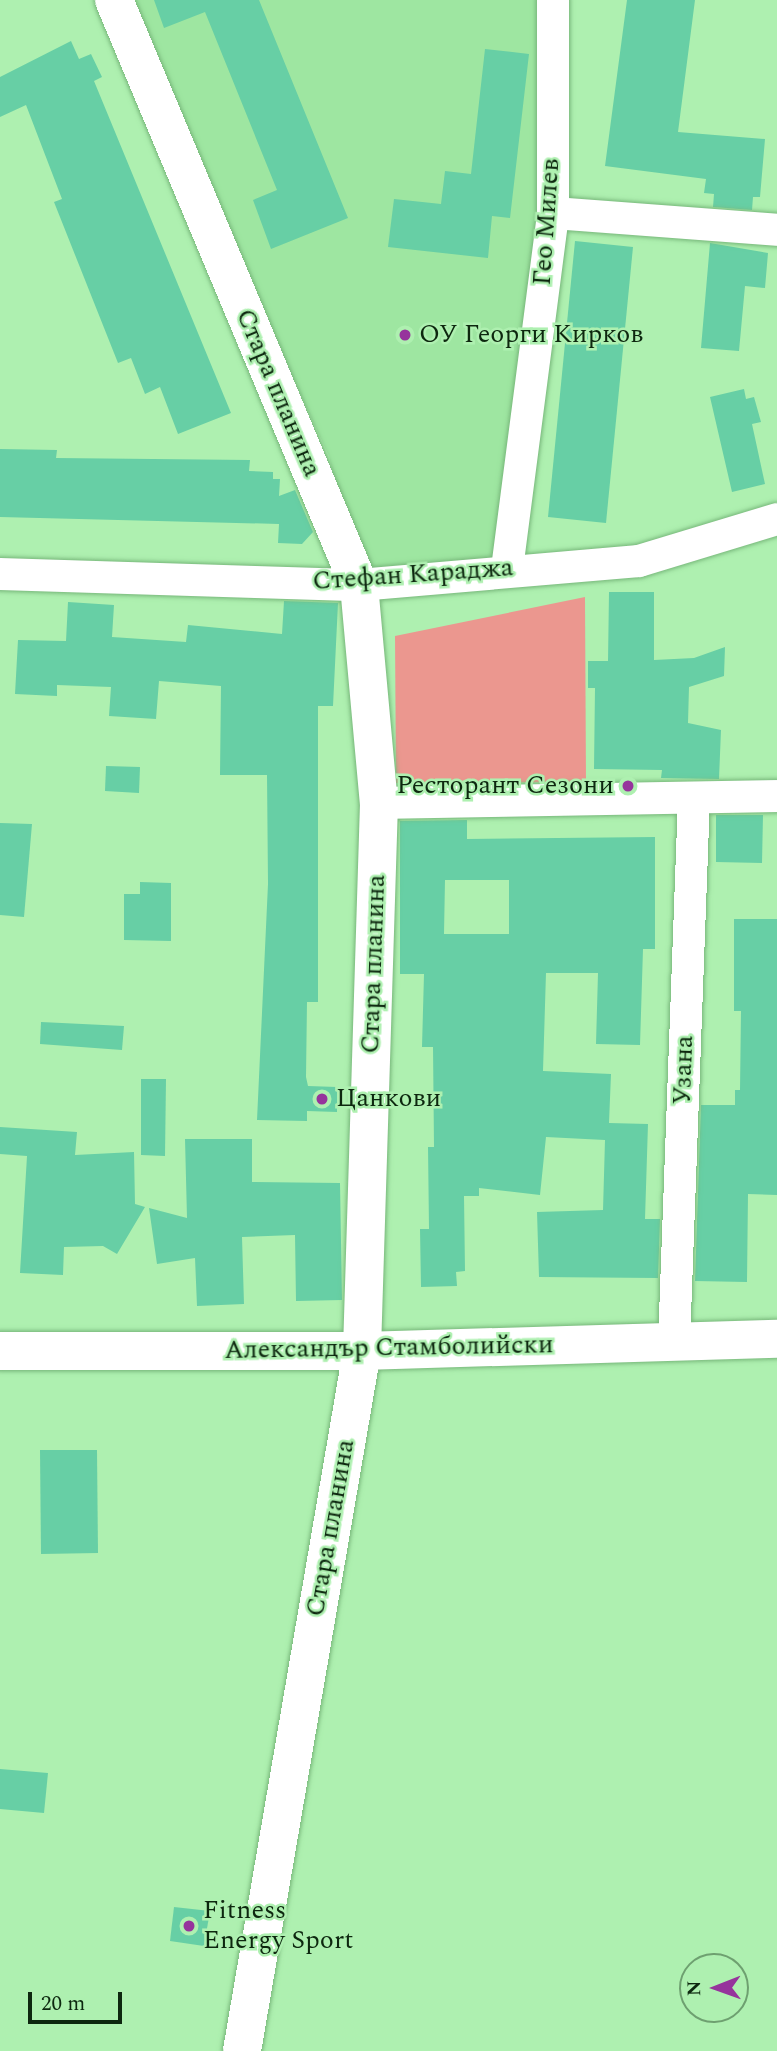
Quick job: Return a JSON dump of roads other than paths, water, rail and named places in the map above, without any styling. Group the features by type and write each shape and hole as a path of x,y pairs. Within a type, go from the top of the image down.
{"street":[{"name":"Стара планина","path":"114,0 359,584 379,803 362,1351 242,2051"},
{"name":"Гео Милев","path":"507,569 553,214 553,0"},
{"path":"553,214 777,230"},
{"name":"Стефан Караджа","path":"0,574 359,584 507,569 639,561 777,519"},
{"path":"379,803 777,796"},
{"name":"Узана","path":"674,1343 694,798"},
{"name":"Александър Стамболийски","path":"0,1351 362,1351 777,1339"}],"place":[{"name":"ОУ Георги Кирков","path":"405,335"},
{"name":"Ресторант Сезони","path":"628,786"},
{"name":"Цанкови","path":"322,1099"},
{"name":"Fitness Energy Sport","path":"189,1926"}]}
